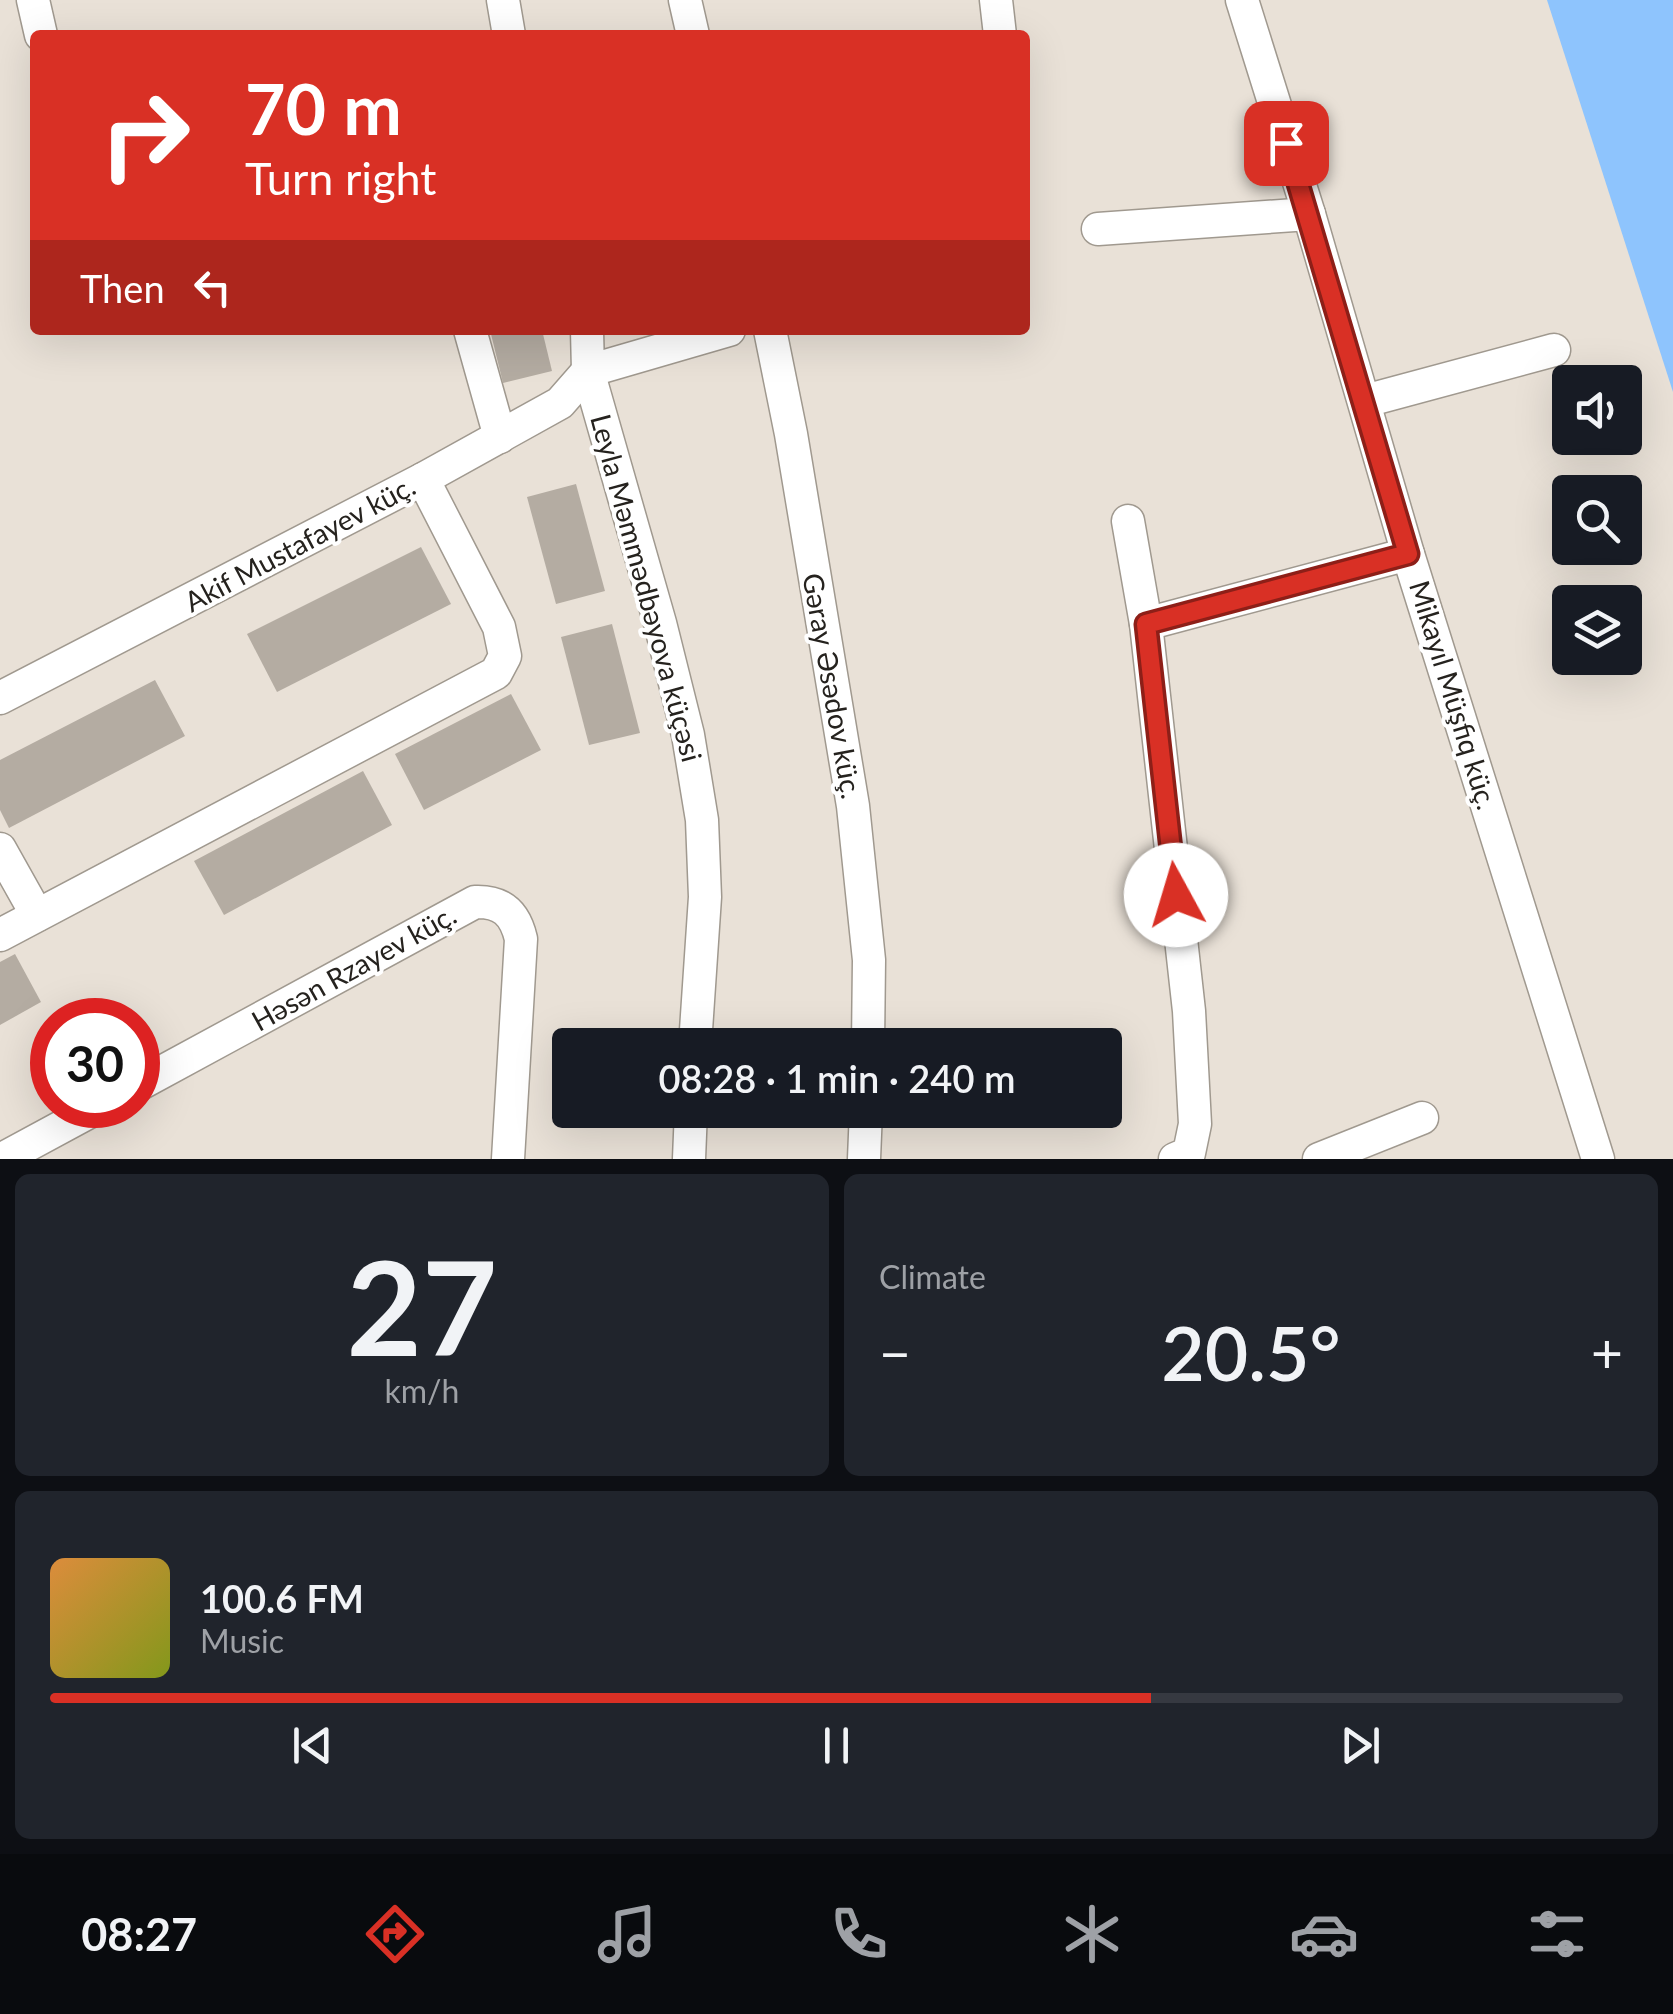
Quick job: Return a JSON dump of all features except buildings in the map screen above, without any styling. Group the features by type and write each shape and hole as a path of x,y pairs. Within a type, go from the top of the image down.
{"street":[{"path":"33,0 40,30"},
{"path":"503,0 509,30"},
{"path":"685,0 692,30"},
{"path":"996,0 999,30"},
{"name":"Mikayıl Müşfiq küç.","path":"1242,0 1408,554 1598,1159"},
{"path":"1098,229 1308,214"},
{"path":"471,335 500,436"},
{"name":"Leyla Məmmədbəyova küçəsi","path":"587,335 588,371 660,622 688,735 702,820 705,897 696,1028"},
{"path":"588,371 713,335"},
{"name":"Gəray Əsədov küç.","path":"771,335 853,806 869,960 868,1028"},
{"path":"1365,402 1554,350"},
{"name":"Akif Mustafayev küç.","path":"0,698 423,480 560,403 588,371"},
{"path":"0,935 496,673 505,656 499,627 423,480"},
{"path":"1128,521 1146,624 1188,1011 1195,1124 1188,1157"},
{"path":"1146,624 1408,554"},
{"path":"0,849 36,916"},
{"name":"Həsən Rzayev küç.","path":"160,1074 475,902 490,902 505,907 517,921 521,939 508,1159"},
{"path":"1319,1159 1422,1118"},
{"path":"2,1159 59,1128"},
{"path":"689,1159 690,1128"},
{"path":"864,1159 865,1128"}],"water":[{"path":"1547,0 1673,0 1673,392"}],"route":[{"path":"1176,895 1146,624 1408,554 1286,143"}]}
